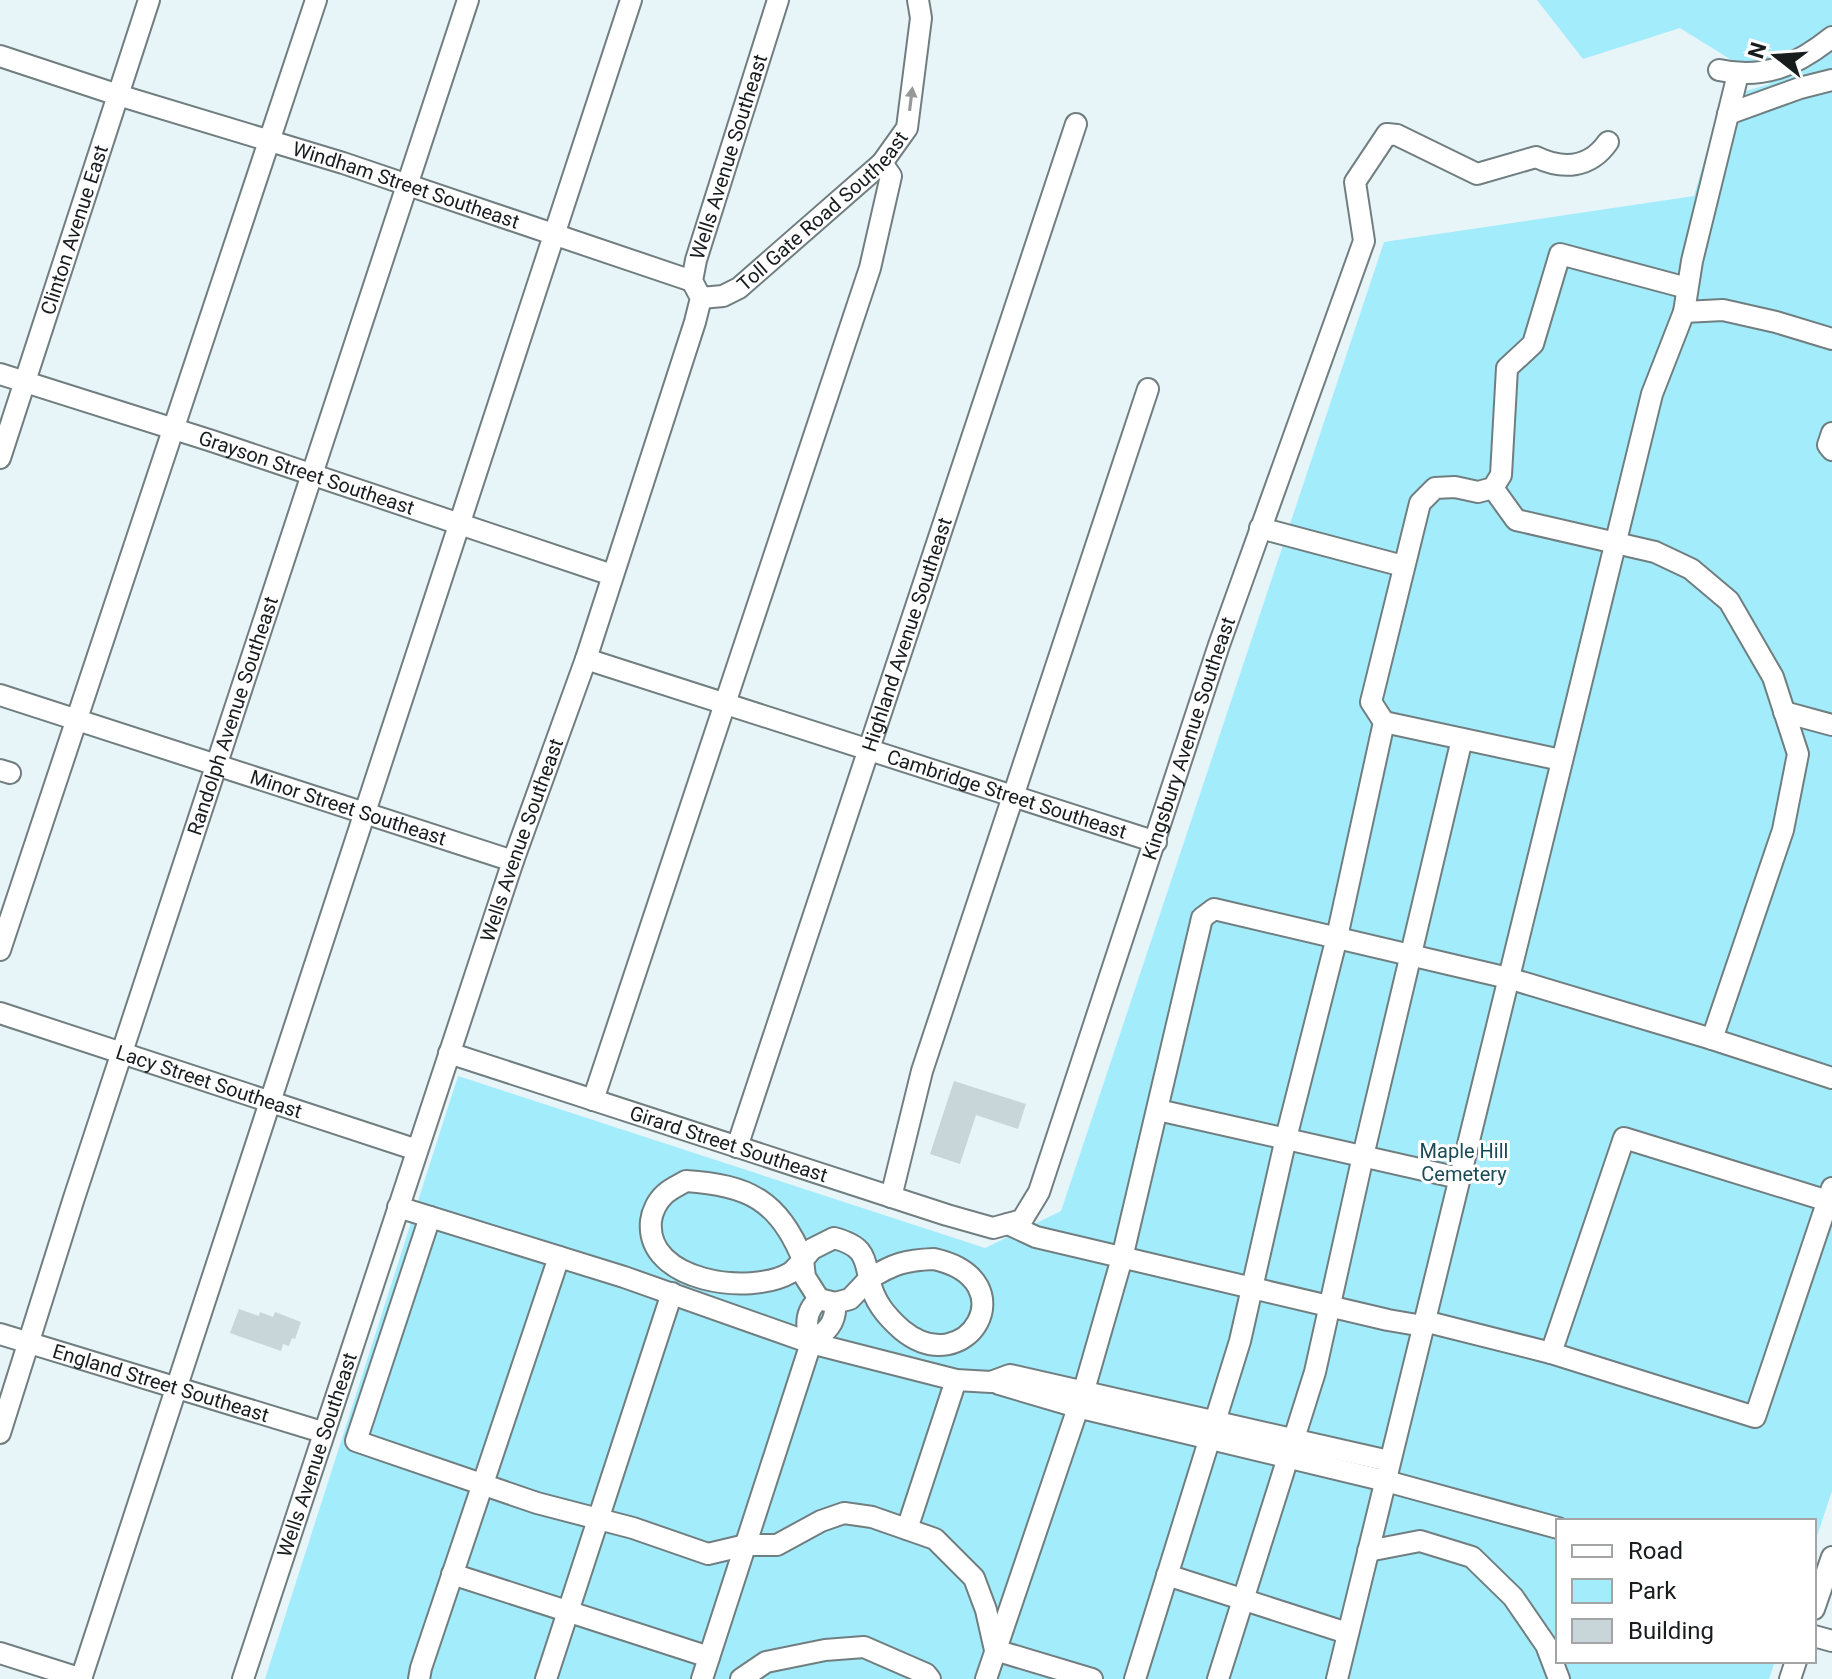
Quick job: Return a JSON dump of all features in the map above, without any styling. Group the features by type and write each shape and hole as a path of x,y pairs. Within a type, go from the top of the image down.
{"street":[{"name":"Clinton Avenue East","path":"0,458 149,0"},
{"path":"0,950 316,0"},
{"name":"Randolph Avenue Southeast","path":"0,1433 468,0"},
{"path":"0,1653 82,1679 631,0"},
{"name":"Wells Avenue Southeast","path":"243,1679 322,1432 513,861 586,659 697,290 696,260 778,0"},
{"name":"Toll Gate Road Southeast","path":"697,290 723,296 739,288 882,163 907,128 921,18 918,0"},
{"path":"1337,1679 1652,394 1684,312 1728,114 1728,72 1772,69 1806,57 1832,37"},
{"name":"Windham Street Southeast","path":"0,56 554,234 697,290"},
{"path":"1728,114 1832,80"},
{"name":"Highland Avenue Southeast","path":"737,1147 1076,124"},
{"name":"Kingsbury Avenue Southeast","path":"1008,1224 1022,1220 1039,1192 1219,645 1364,241 1355,182 1387,134 1397,135 1477,174 1536,157 1553,165 1578,166 1601,152 1608,142"},
{"path":"593,1100 870,268 891,176 882,163"},
{"path":"1561,760 1384,722 1371,702 1403,566 1420,503 1435,488 1455,487 1478,492 1493,488 1501,475 1507,368 1533,344 1560,254 1687,288"},
{"path":"1684,312 1723,310 1832,339"},
{"name":"Grayson Street Southeast","path":"0,374 612,575"},
{"path":"891,1197 922,1071 1148,389"},
{"path":"1832,433 1828,445 1832,450"},
{"path":"1493,488 1516,520 1655,552 1691,569 1729,601 1773,677 1798,754 1783,830 1712,1039"},
{"path":"1260,528 1403,566"},
{"name":"Cambridge Street Southeast","path":"586,659 1156,842"},
{"name":"Minor Street Southeast","path":"0,695 513,861"},
{"path":"1784,712 1832,725"},
{"path":"1135,1679 1240,1341 1286,1138 1337,937 1384,722"},
{"path":"1218,1679 1315,1372 1462,739"},
{"path":"986,1679 1080,1398 1122,1258 1202,918 1214,909 1508,978 1832,1078"},
{"name":"Lacy Street Southeast","path":"0,1013 417,1150"},
{"name":"Girard Street Southeast","path":"449,1053 993,1228 1008,1224 1036,1237 1122,1258 1551,1353 1755,1417 1830,1194"},
{"path":"1158,1110 1459,1178"},
{"path":"1551,1353 1624,1138 1830,1194"},
{"path":"702,1679 811,1343 806,1330 812,1305 850,1299 869,1279 893,1265 912,1260 934,1259 955,1264 969,1273 981,1291 982,1314 974,1332 952,1344 929,1344 907,1334 873,1298 869,1279 866,1264 858,1247 848,1242 834,1238 812,1249 803,1260 791,1273 764,1282 721,1283 698,1278 673,1266 660,1253 650,1233 652,1212 664,1195 686,1181 713,1183 743,1191 782,1217 803,1260 805,1277 827,1301"},
{"path":"398,1207 672,1293 811,1343 956,1380 991,1382 1010,1375 1080,1398 1388,1471 1556,1527"},
{"path":"430,1217 356,1441 537,1503 598,1518 708,1554 746,1545 777,1545 821,1521 844,1513 872,1517 935,1539 974,1578 986,1610 995,1650"},
{"path":"419,1679 559,1257"},
{"path":"546,1679 672,1293"},
{"name":"England Street Southeast","path":"0,1334 322,1432"},
{"path":"907,1529 956,1380"},
{"path":"1368,1551 1420,1541 1472,1557 1513,1597 1546,1645 1559,1679"},
{"path":"1816,1603 1832,1557"},
{"path":"452,1574 709,1657"},
{"path":"1167,1575 1347,1633"},
{"path":"741,1679 766,1662 825,1650 864,1647 926,1674 930,1679"},
{"path":"995,1650 1092,1679"}],"green space":[{"name":"Maple Hill Cemetery","path":"1537,0 1832,0 1832,1491 1816,1539 1816,1519 1556,1519 1556,1663 1774,1663 1769,1679 265,1679 458,1076 985,1248 1061,1211 1384,242 1694,196 1722,98 1770,84 1680,28 1583,59"}],"building":[{"path":"954,1081 1026,1104 1018,1129 976,1115 960,1164 930,1154"},
{"path":"239,1309 259,1316 260,1312 273,1317 275,1312 301,1322 295,1339 292,1338 289,1346 283,1344 281,1351 230,1333"}]}
